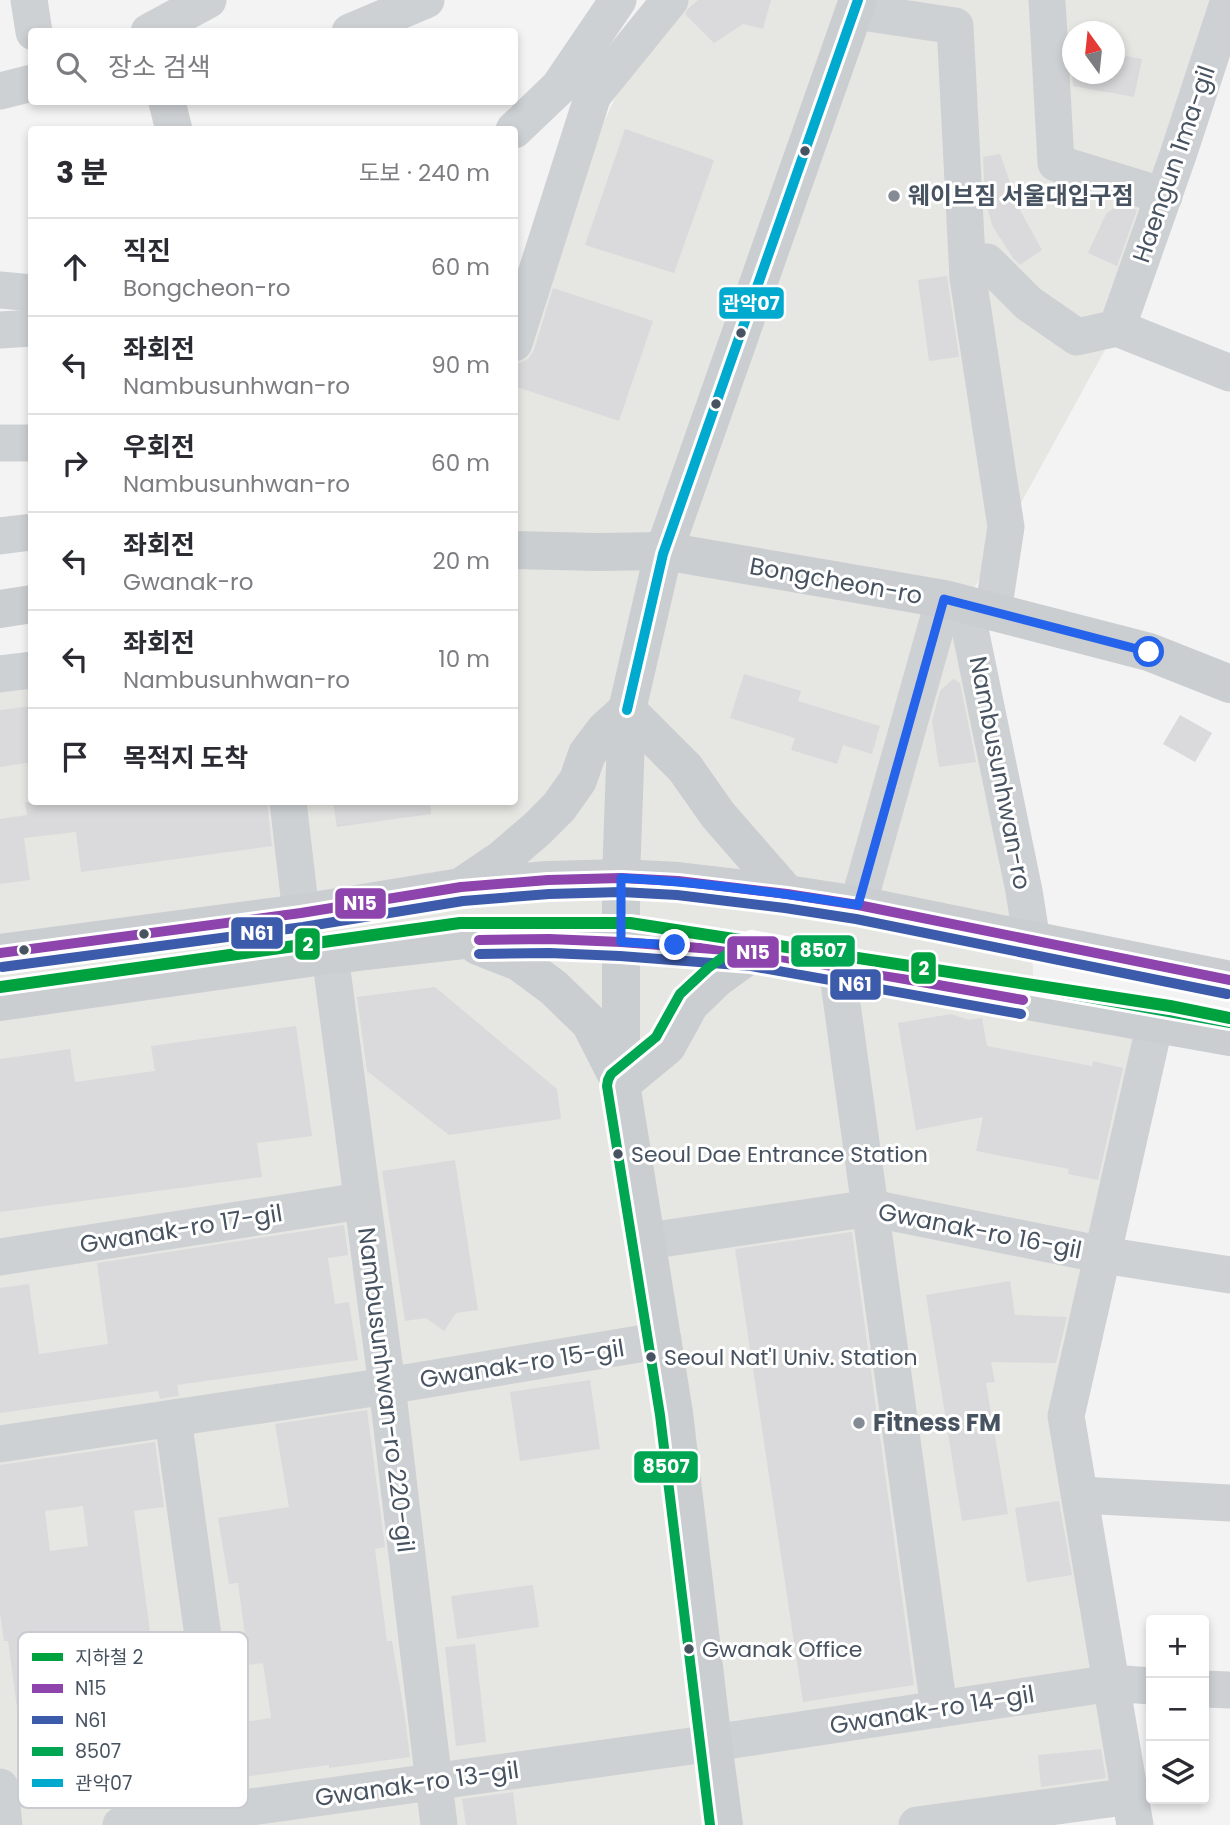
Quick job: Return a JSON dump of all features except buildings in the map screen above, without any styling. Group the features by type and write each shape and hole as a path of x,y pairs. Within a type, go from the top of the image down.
{"main road":[{"path":"724,1825 674,1413 621,1084 621,878 628,710 664,551 857,5"},
{"name":"Bongcheon-ro","path":"518,550 664,551 968,605 1149,652 1230,684"},
{"path":"0,608 28,604"},
{"path":"461,887 502,859 559,807 578,780 587,754 606,730 628,710"},
{"path":"628,710 685,768 718,814 787,894"},
{"path":"0,953 301,913 461,887 548,880 621,878 678,881 858,905 1230,980"},
{"path":"0,1002 330,955 463,940 549,939 753,952 1230,1037"},
{"path":"463,940 519,962 554,988 590,1023 621,1084"},
{"path":"621,1084 667,1046 690,1004 716,979 753,952"}],"street":[{"path":"29,0 33,28"},
{"path":"150,28 158,0"},
{"path":"156,28 208,0"},
{"path":"360,28 426,0"},
{"path":"518,329 576,91 618,0"},
{"path":"518,127 576,91 670,0"},
{"path":"1047,0 1056,163 1164,195"},
{"name":"Haengun 1ma-gil","path":"1117,328 1223,40 1229,0"},
{"path":"857,5 955,26 968,278 1006,527 968,605"},
{"path":"0,91 28,84"},
{"path":"968,278 987,262 1028,303 1077,337 1117,328 1230,373"},
{"path":"0,290 28,293"},
{"path":"0,330 28,328"},
{"path":"0,443 28,443"},
{"path":"0,536 28,532"},
{"name":"Nambusunhwan-ro","path":"858,905 968,605"},
{"name":"Nambusunhwan-ro","path":"968,605 1032,941"},
{"path":"0,674 28,670"},
{"path":"288,805 301,913"},
{"name":"Nambusunhwan-ro 220-gil","path":"330,955 387,1386 439,1825"},
{"path":"837,968 939,1709"},
{"path":"917,1825 1133,1810 1066,1416 1156,1023"},
{"name":"Gwanak-ro 17-gil","path":"0,1257 361,1201"},
{"name":"Gwanak-ro 16-gil","path":"648,1241 871,1209 1103,1255 1230,1275"},
{"name":"Gwanak-ro 15-gil","path":"0,1444 387,1386 663,1340"},
{"path":"173,1418 202,1632"},
{"path":"1080,1495 1230,1503"},
{"name":"Gwanak-ro 14-gil","path":"713,1744 1112,1683 1146,1686"},
{"path":"1209,1689 1230,1690"},
{"name":"Gwanak-ro 13-gil","path":"248,1808 713,1744"},
{"path":"0,1787 4,1825"},
{"name":"Gwanak-ro 13-gil","path":"121,1825 248,1808"}],"shaded area":[{"path":"660,0 1229,0 1117,328 965,605 1032,941 1034,1001 1155,1023 1066,1416 1131,1796 917,1825 4,1825 0,1787 0,674 28,670 28,805 518,805 518,336 604,122"}],"metro line":[{"name":"2","path":"0,987 460,923 630,923 1170,1006 1230,1018"}],"transit line":[{"name":"관악07","path":"627,710 663,554 858,0"},
{"name":"N15","path":"0,953 301,913 461,887 548,880 621,878 678,881 858,905 1230,980"},
{"name":"N61","path":"2,967 303,927 463,901 621,892 677,895 856,919 1227,994"},
{"name":"8507","path":"710,1825 660,1415 607,1086 611,1074 656,1037 680,994 708,968 751,938 1230,1023"},
{"name":"N15","path":"479,940 621,942 753,952 1023,1000"},
{"name":"N61","path":"479,954 620,956 751,966 1021,1014"}],"place":[{"name":"웨이브짐 서울대입구점","path":"894,196"},
{"name":"Seoul Dae Entrance Station","path":"618,1154"},
{"name":"Seoul Nat'l Univ. Station","path":"651,1357"},
{"name":"Fitness FM","path":"859,1423"},
{"name":"Gwanak Office","path":"689,1649"}],"route":[{"path":"675,945 621,942 621,878 678,881 858,905 944,599 1149,652"}]}
